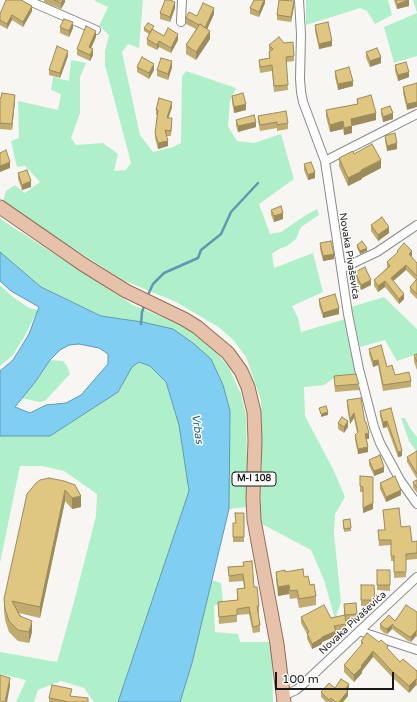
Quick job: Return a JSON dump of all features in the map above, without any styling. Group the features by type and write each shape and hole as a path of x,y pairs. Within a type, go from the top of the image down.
{"main road":[{"name":"M-I 108","path":"0,207 84,265 137,297 184,319 211,337 234,360 248,387 253,407 255,422 253,498 254,520 277,644 283,699"}],"street":[{"path":"27,0 96,30"},
{"path":"181,22 182,0"},
{"name":"Novaka Pivaševića","path":"299,0 301,34 300,79 302,97 325,161 340,269 359,369 374,427 380,443 392,466 417,504"},
{"path":"325,161 417,114"},
{"path":"340,269 377,252 417,225"},
{"name":"Novaka Pivaševića","path":"283,699 301,686 417,576"},
{"path":"359,632 417,650"}],"green space":[{"path":"95,0 143,0 139,48 128,44 122,52 140,135 153,152 173,147 181,143 182,76 186,71 236,88 230,101 228,126 237,141 254,143 281,134 294,179 259,204 270,234 281,232 317,209 319,215 301,227 296,239 272,254 274,268 313,253 323,292 292,306 298,318 301,332 345,319 357,376 334,378 324,385 304,387 305,416 334,471 345,497 335,514 334,533 341,602 335,619 324,580 311,550 260,523 262,467 261,400 246,357 234,341 220,328 176,302 123,280 15,211 3,201 6,191 15,185 25,193 40,182 25,166 17,167 11,141 19,138 18,101 58,110 61,94 51,90 53,77 69,81 71,60 86,63 80,77 80,113 71,138 76,145 103,143 118,154 114,171 126,170 131,163 105,65 105,51 109,35 99,26 108,7"},
{"path":"306,0 388,0 392,15 375,24 367,11 360,8 306,25"},
{"path":"413,0 417,0 417,13"},
{"path":"417,13 417,56 394,63 384,27"},
{"path":"0,218 133,305 181,325 203,338 216,352 229,368 241,394 246,416 248,507 229,509 230,411 142,322 101,316 41,287 18,268 0,252"},
{"path":"0,285 13,297 29,308 38,310 23,339 12,356 0,366"},
{"path":"384,297 417,329 417,354 397,361 385,340 360,347 351,307"},
{"path":"50,360 63,361 70,374 45,401 39,402 22,398 36,381"},
{"path":"139,362 150,366 166,382 179,425 189,491 118,702 94,702 84,688 61,681 38,690 34,702 16,702 26,680 0,674 0,652 57,662 96,516 97,494 64,471 42,466 20,466 0,563 0,436 50,436 117,392 132,367"},
{"path":"401,418 405,418 417,437 417,452 409,441"},
{"path":"212,580 221,583 223,602 214,606 215,632 238,634 240,642 270,642 272,654 273,702 180,702 192,663"}],"water":[{"name":"Vrbas","path":"0,252 41,287 101,316 142,322 173,329 193,343 211,359 223,385 230,411 229,509 192,663 180,702 118,702 189,491 179,425 166,382 150,366 139,362 132,367 118,392 50,436 0,436 0,371 13,360 29,334 39,307 11,291 0,281","holes":["79,344 99,348 108,354 108,364 81,395 66,403 46,405 30,413 15,407 36,381 50,360 60,350 69,345"]}],"building":[{"path":"6,0 21,0 32,6 23,22 12,15 7,24 0,20 0,14"},
{"path":"54,0 63,0 61,3"},
{"path":"165,0 175,2 170,17 160,13"},
{"path":"254,0 264,0 259,12 250,8"},
{"path":"279,0 294,1 291,17 277,15"},
{"path":"396,0 409,0 397,4"},
{"path":"203,3 214,8 205,28 200,24 199,25 186,18 189,12 197,16"},
{"path":"64,19 73,22 69,31 60,27"},
{"path":"328,22 332,41 319,44 315,25"},
{"path":"148,23 154,26 150,32 144,28"},
{"path":"200,24 210,31 196,52 186,45"},
{"path":"86,26 96,31 89,47 93,49 90,55 77,49"},
{"path":"168,28 178,34 171,48 159,41 157,45 147,39 152,29 164,36"},
{"path":"279,37 284,43 293,42 294,56 286,57 288,85 274,86 272,65 260,67 259,60 270,58 269,52 273,49 269,45"},
{"path":"57,46 68,51 60,73 49,70"},
{"path":"377,48 381,57 370,61 366,52"},
{"path":"142,57 154,64 149,73 137,67"},
{"path":"161,58 172,61 168,74 157,70"},
{"path":"406,62 409,72 398,75 395,65"},
{"path":"349,67 353,81 338,84 335,71"},
{"path":"417,83 417,102 407,104 403,87"},
{"path":"2,93 15,95 12,124 0,123 0,98"},
{"path":"243,93 246,104 234,107 232,96"},
{"path":"371,95 376,113 351,119 352,126 344,128 343,121 330,125 326,110 358,104 357,99"},
{"path":"159,98 172,102 167,118 172,118 171,131 165,130 168,141 158,143 155,133 158,110 156,110"},
{"path":"390,106 393,113 383,117 381,109"},
{"path":"286,111 288,123 277,125 277,122 260,125 258,116"},
{"path":"254,115 256,122 238,126 236,120"},
{"path":"395,133 397,143 387,146 385,136"},
{"path":"372,144 381,160 348,178 339,158 353,151 354,154"},
{"path":"6,150 10,162 0,166 0,153"},
{"path":"311,162 315,172 308,175 304,164"},
{"path":"27,170 31,181 22,185 18,173"},
{"path":"281,206 283,213 274,216 271,210"},
{"path":"382,217 389,227 378,235 371,225"},
{"path":"331,241 334,254 323,256 320,243"},
{"path":"362,241 367,248 360,251 357,245"},
{"path":"404,243 412,251 409,254 417,263 417,276 406,265 391,278 404,294 399,299 385,281 378,286 374,280 390,266 387,262 398,252 397,251"},
{"path":"365,267 371,280 361,285 355,272"},
{"path":"417,279 417,294 410,287"},
{"path":"335,294 339,308 323,313 319,299"},
{"path":"381,345 387,367 392,365 395,375 409,372 411,381 383,385 378,360 373,361 369,349"},
{"path":"417,354 417,362 414,355"},
{"path":"356,374 359,384 335,386 334,376"},
{"path":"361,398 365,422 369,433 365,434 368,447 358,449 355,435 358,432 354,413 350,419 347,400"},
{"path":"326,406 328,412 321,414 319,408"},
{"path":"391,408 402,451 398,452 387,421 383,422 380,411"},
{"path":"342,417 348,421 344,427 338,423"},
{"path":"417,451 417,474 407,457"},
{"path":"380,455 384,467 374,471 369,460"},
{"path":"360,476 373,477 373,503 363,508 363,487 360,486"},
{"path":"395,476 401,490 386,497 380,483"},
{"path":"49,478 75,485 81,496 72,498 65,490 40,607 12,601 20,616 32,621 29,632 18,630 9,621 5,609 4,599 27,494 40,480"},
{"path":"417,480 417,488 413,482"},
{"path":"399,508 401,527 410,526 412,542 417,541 417,553 406,554 406,572 394,572 394,556 391,556 391,540 379,540 378,530 385,530 383,510"},
{"path":"235,513 244,513 244,537 233,537 233,523 236,523"},
{"path":"350,519 351,528 344,529 343,520"},
{"path":"252,561 254,587 257,587 259,606 257,606 260,625 253,627 249,607 237,609 237,615 219,617 218,602 238,600 237,589 245,588 243,574 229,576 228,567 244,566 243,562"},
{"path":"303,569 304,577 308,576 310,585 314,584 316,596 299,599 297,590 290,591 289,585 278,587 276,572"},
{"path":"377,570 390,570 390,585 377,585"},
{"path":"361,585 374,585 375,600 361,600"},
{"path":"356,603 357,614 345,615 344,604"},
{"path":"324,605 331,618 345,615 346,624 334,626 336,631 322,637 312,644 307,633 309,632 301,617"},
{"path":"406,605 417,612 417,631 411,637 392,625 393,624 387,629 380,624 389,615 395,621"},
{"path":"367,633 379,642 381,640 388,646 387,648 400,662 403,659 417,671 417,680 416,679 409,686 373,651 361,666 362,667 354,675 344,665 363,643 361,641"},
{"path":"0,675 10,678 5,702 0,701"},
{"path":"341,679 349,684 345,689 348,691 339,702 335,702 331,698 329,700 321,692 329,683 335,688"},
{"path":"52,685 72,689 70,696 88,698 88,702 69,702 49,698"}],"waterway":[{"path":"147,297 153,284 164,273 198,258 201,250 221,234 231,212 258,183"},
{"path":"141,324 142,312 145,304"}]}
